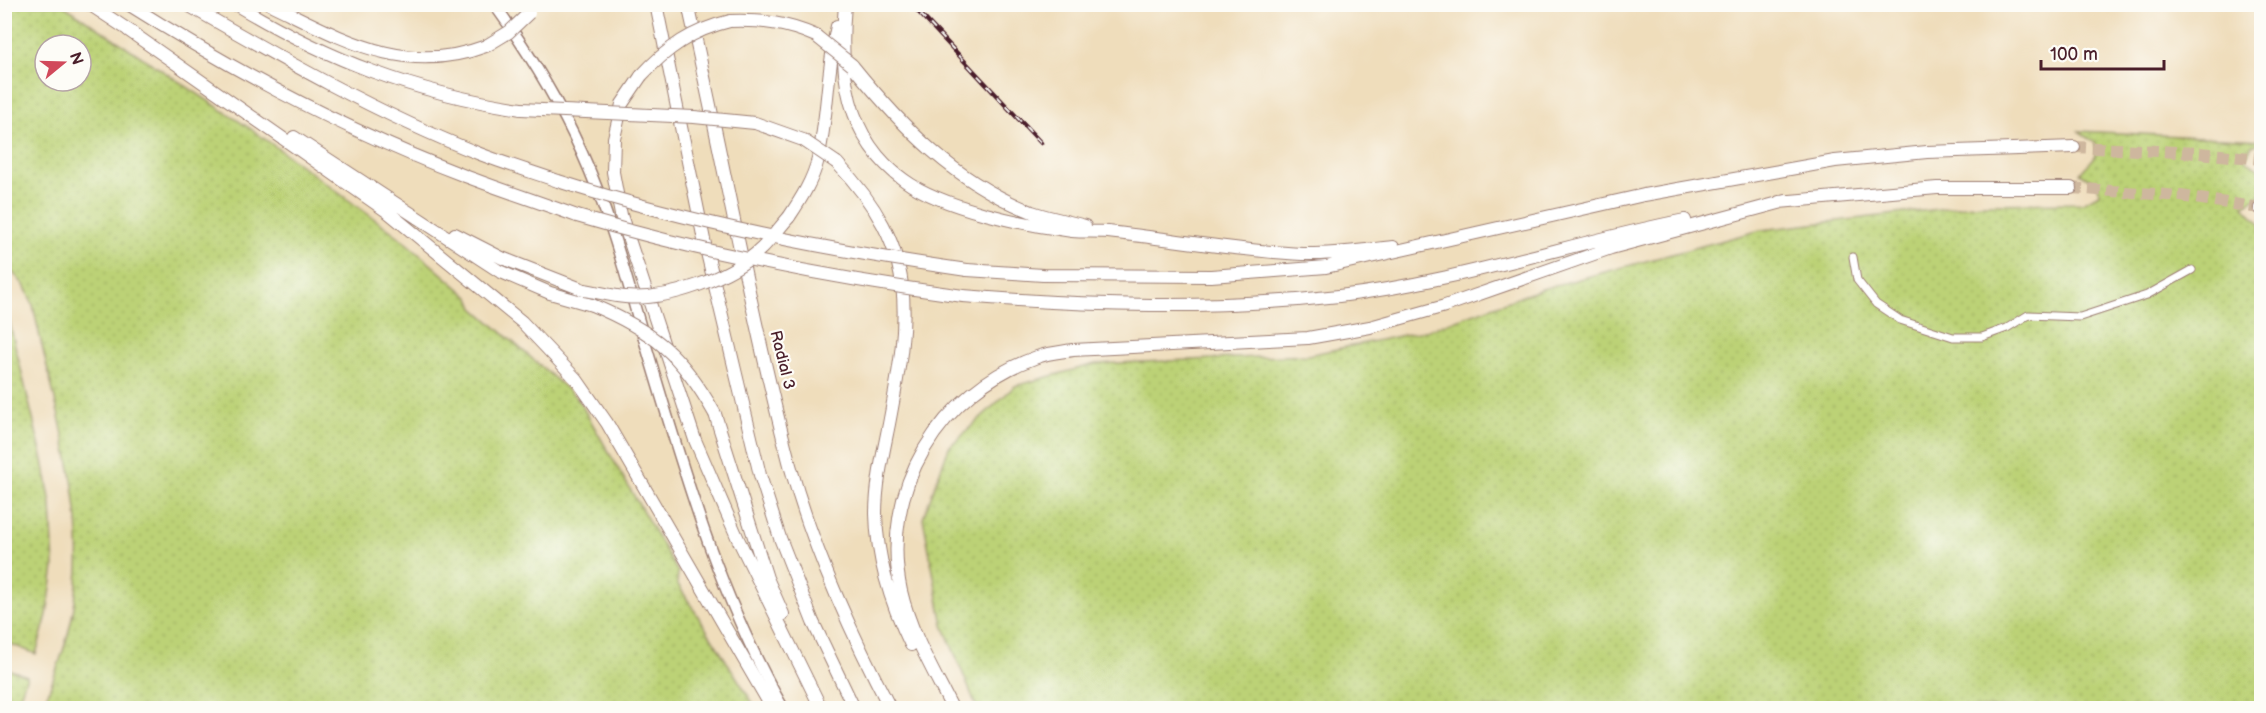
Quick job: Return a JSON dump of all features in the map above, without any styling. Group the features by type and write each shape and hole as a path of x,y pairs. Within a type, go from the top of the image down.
{"highway":[{"path":"89,4 499,271 550,293 592,305 625,319 648,333 674,355 695,378 715,414 767,578 826,708"},
{"path":"128,4 193,45 331,117 464,176 577,216 686,247 774,267 963,297 1044,303 1215,305 1340,296 1412,284 1641,229 1786,201 1937,188 2071,188"},
{"path":"186,4 297,67 396,117 480,154 558,181 678,216 795,243 967,270 1043,275 1211,276 1326,267 1644,195 1835,161 1927,152 2074,147"},
{"path":"235,4 308,44 371,73 472,101 520,109 694,117 755,123 803,140 837,163 863,190 884,224 901,276 905,327 878,479 876,513 879,544 891,596 903,628 947,708"},
{"path":"270,4 350,42 400,57 435,58 486,46 509,32 532,9"},
{"path":"656,4 704,240 760,475 780,538 813,622 854,708"},
{"name":"Radial 3","path":"688,4 727,183 738,246 791,466 842,609 890,708"},
{"path":"395,202 501,258 584,290 626,297 661,296 692,287 733,268 760,250 789,217 802,198 818,160 830,60 843,4"},
{"path":"843,4 843,77 856,123 867,142 904,181 942,200 991,215 1072,231 1107,232 1304,254 1401,246 1422,247"},
{"path":"821,708 738,539 695,440 621,215 613,172 614,138 622,104 640,76 661,53 687,35 730,21 764,20 794,27 816,36 852,65 897,120 931,152 966,179 1034,213 1107,232"},
{"path":"128,30 388,212 530,330 578,380 607,423 772,708"},
{"path":"952,708 917,642 910,623 901,592 896,555 896,533 905,487 926,445 950,413 999,374 1039,356 1073,350 1287,340 1370,327 1445,306 1611,248 1786,201"}],"main road":[{"path":"494,4 524,45 583,154 608,219 681,462 712,556 753,652 783,708"}],"street":[{"path":"1853,257 1857,280 1876,304 1900,320 1953,337 1982,337 2007,328 2028,315 2080,317 2147,295 2192,270"}],"green space":[{"path":"4,5 63,5 251,129 398,236 470,298 474,308 577,398 575,400 578,399 678,572 677,583 756,708 42,708 64,649 73,612 78,573 78,535 74,496 60,419 33,305 24,285 5,264"},
{"path":"2079,131 2261,140 2261,143 2251,146 2246,160 2261,170 2261,196 2243,205 2261,225 2261,708 977,708 943,625 923,518 949,447 1015,386 1095,364 1308,355 1428,330 1542,289 1761,230 1981,204 2083,203 2099,194 2098,184 2080,173 2095,157 2095,143"},
{"path":"4,300 43,460 51,504 54,567 47,615 36,654 5,642"},
{"path":"5,668 27,676 16,708 5,708"}],"tunnel":[{"path":"2074,147 2199,153 2262,159"},
{"path":"2071,188 2181,196 2260,208"}],"railway":[{"path":"911,4 1041,143"}]}
